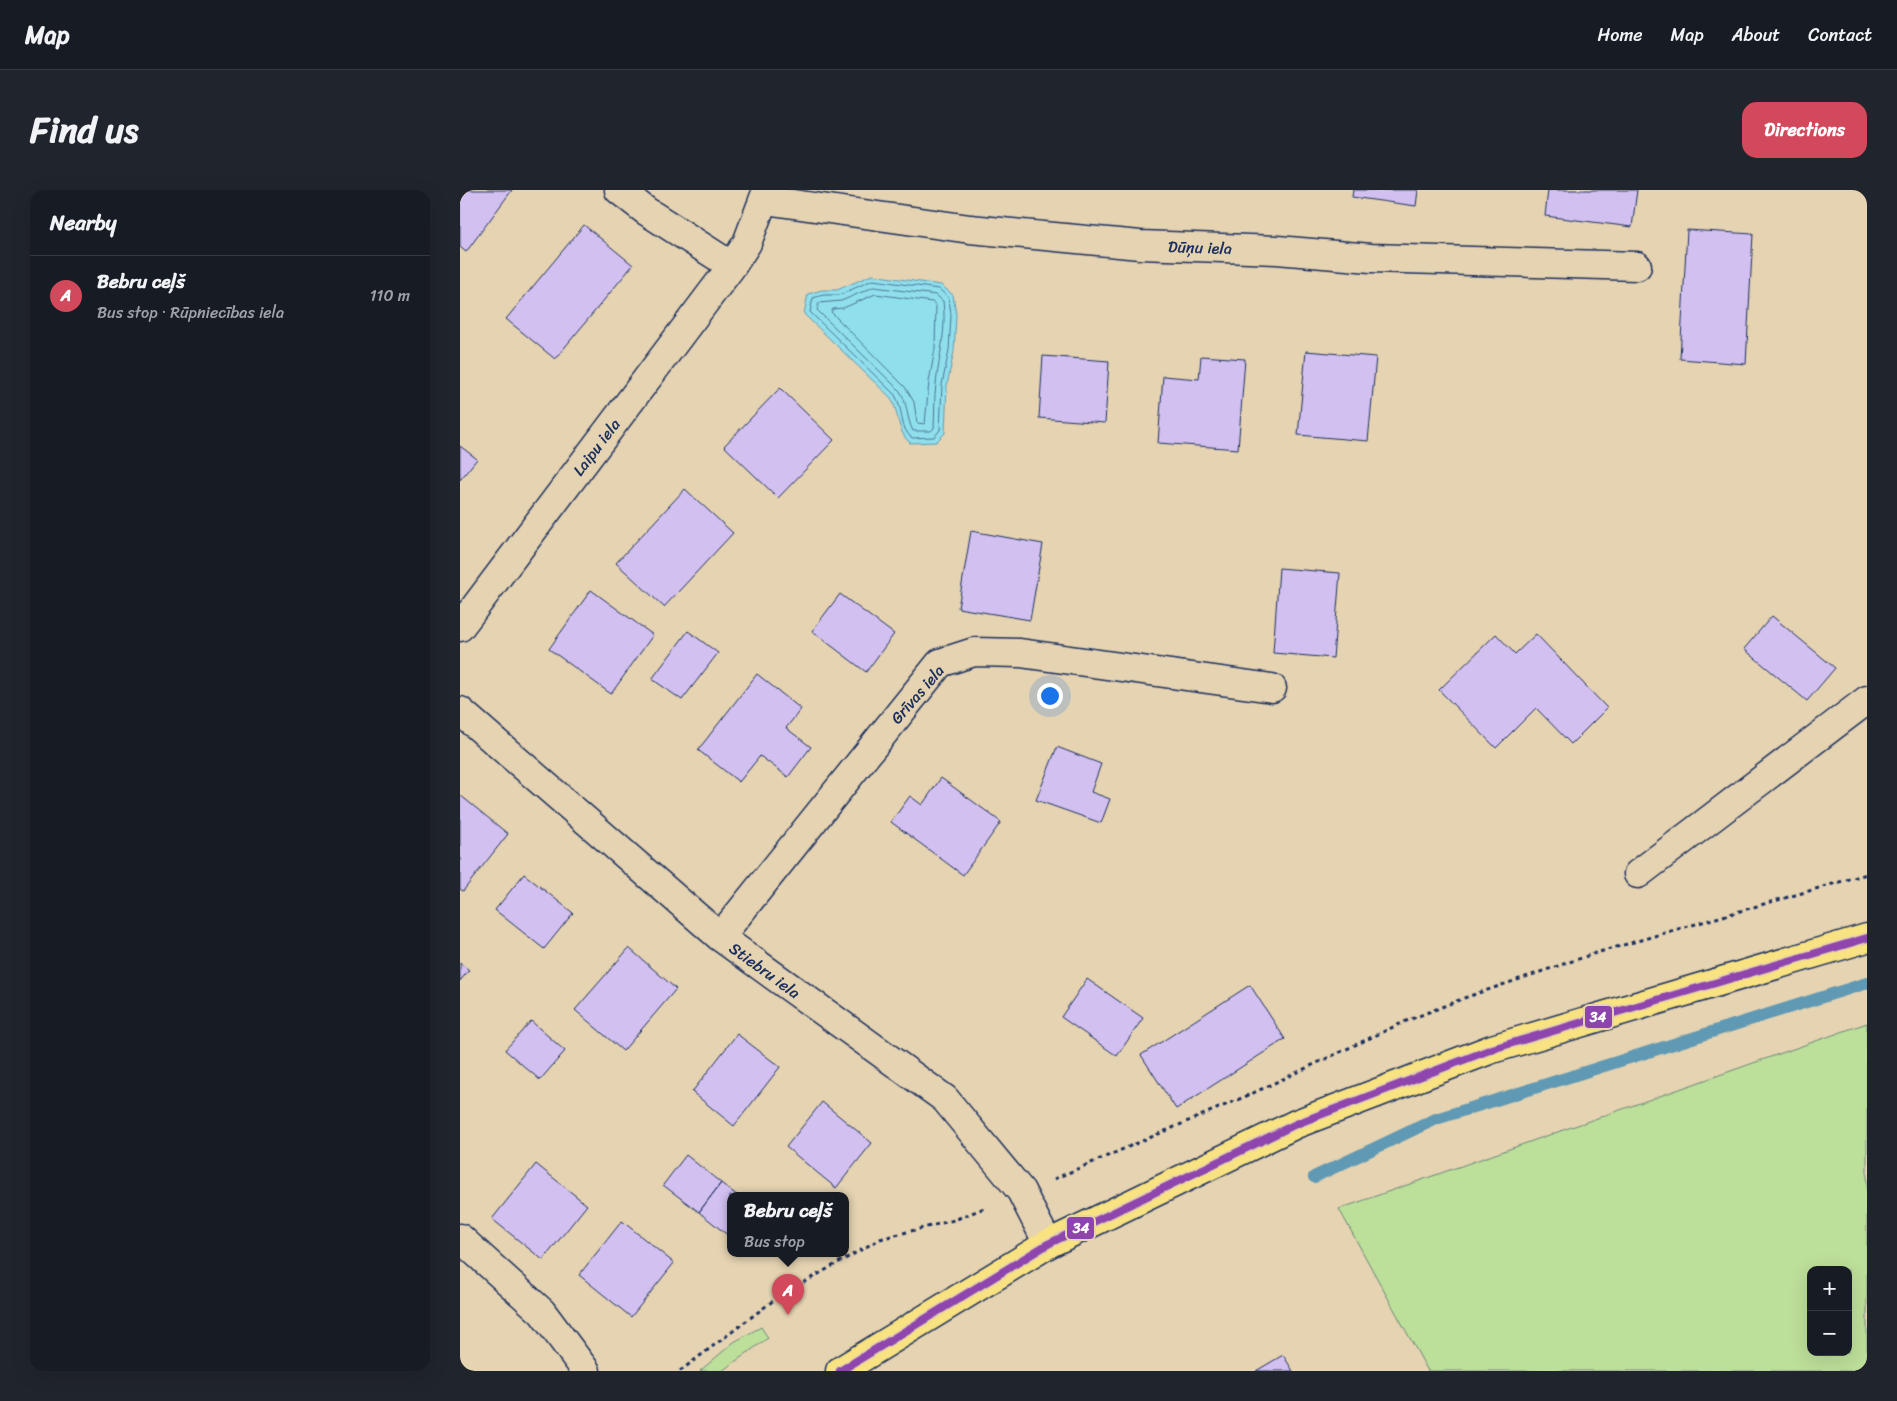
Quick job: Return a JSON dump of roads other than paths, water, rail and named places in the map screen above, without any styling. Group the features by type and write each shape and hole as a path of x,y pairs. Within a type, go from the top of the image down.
{"main road":[{"path":"840,1371 1048,1244 1296,1124 1492,1050 1867,938"}],"street":[{"path":"619,190 646,211 732,266"},
{"name":"Laipu iela","path":"460,627 732,266 748,243 766,195"},
{"name":"Dūņu iela","path":"766,195 970,229 1140,245 1277,250 1371,258 1637,266"},
{"name":"Grīvas iela","path":"720,938 940,663 974,652 1020,653 1272,688"},
{"path":"1638,874 1867,700"},
{"name":"Stiebru iela","path":"460,711 720,938 946,1099 1021,1191 1048,1244"},
{"path":"460,1238 542,1312 586,1371"}],"water":[{"path":"872,275 941,285 953,295 956,315 954,351 947,385 945,433 936,442 910,443 902,433 891,398 804,314 808,294 822,290 837,290"}],"waterway":[{"path":"1314,1177 1436,1119 1867,983"}],"place":[{"name":"Bebru ceļš","path":"788,1315"}]}
